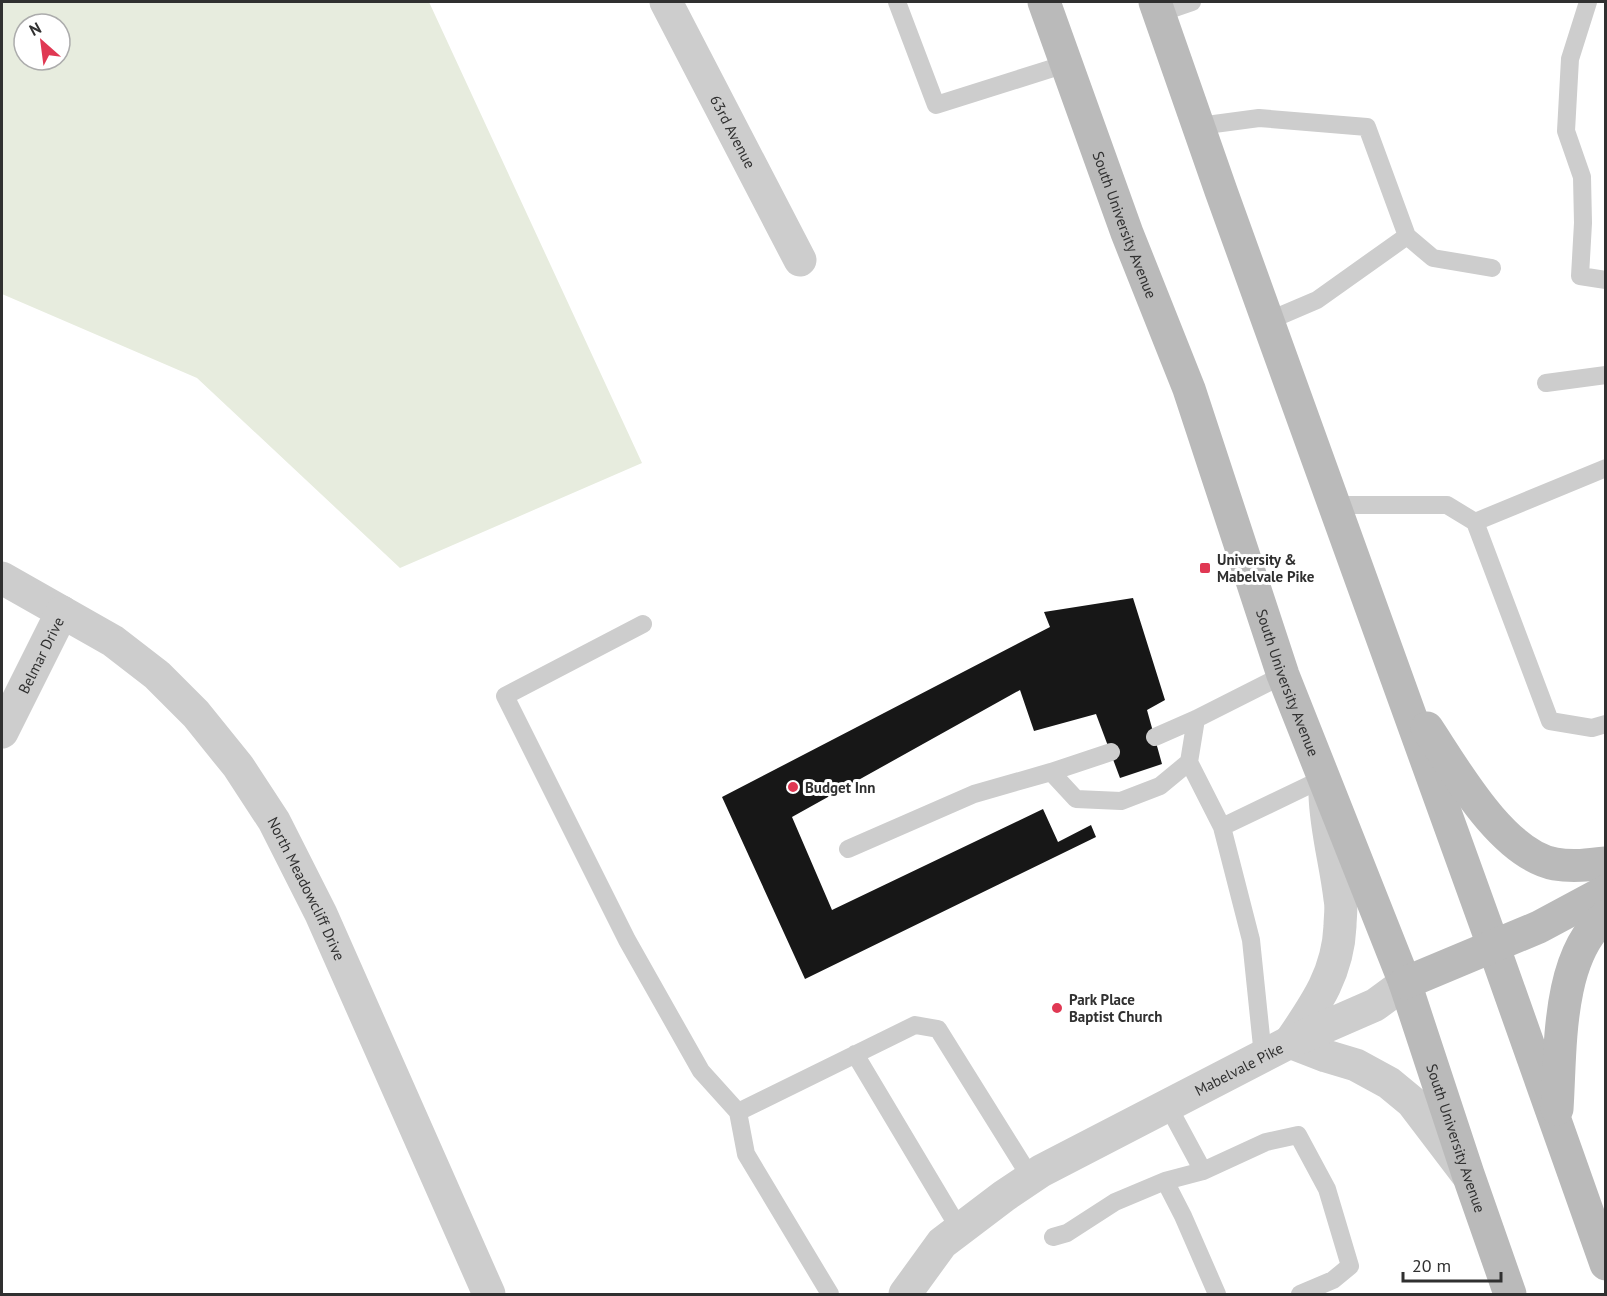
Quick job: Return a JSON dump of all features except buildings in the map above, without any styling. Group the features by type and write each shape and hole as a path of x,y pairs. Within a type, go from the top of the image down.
{"main road":[{"name":"South University Avenue","path":"1044,2 1127,233 1189,389 1283,675 1404,983 1510,1294"},
{"path":"1158,7 1198,126 1493,945 1605,1264"},
{"path":"1399,687 1481,807 1507,836 1531,854 1553,864 1580,866 1605,864"},
{"name":"Mabelvale Pike","path":"1404,983 1539,927 1605,891"},
{"path":"1556,1123 1568,981 1579,952 1605,916"}],"street":[{"name":"63rd Avenue","path":"666,2 800,260"},
{"name":"North Meadowcliff Drive","path":"2,578 113,641 157,675 196,714 238,766 274,821 321,914 489,1294"},
{"name":"Belmar Drive","path":"2,732 62,612"},
{"path":"1277,1049 1319,1000 1335,964 1339,947 1341,902 1325,812 1324,778"},
{"name":"Mabelvale Pike","path":"905,1294 942,1243 1031,1178 1277,1049 1375,1005 1404,983"},
{"path":"1277,1049 1326,1056 1356,1065 1389,1083 1412,1102 1468,1174"}],"lane":[{"path":"897,2 936,105 1066,64"},
{"path":"1158,7 1192,2"},
{"path":"1588,2 1570,59 1566,131 1582,177 1583,223 1580,276 1605,280"},
{"path":"1198,126 1259,117 1367,127 1407,236 1433,258 1492,268"},
{"path":"1268,321 1317,300 1407,236"},
{"path":"1546,383 1605,375"},
{"path":"1468,517 1605,468"},
{"path":"1333,505 1446,505 1468,517 1550,721 1592,728 1605,723"},
{"path":"643,624 505,696 627,940 701,1071 738,1112 746,1154 830,1294"},
{"path":"1155,737 1283,675"},
{"path":"1196,719 1189,762 1222,826 1277,1049"},
{"path":"848,849 974,794 1111,752"},
{"path":"1051,772 1076,799 1121,801 1160,786 1189,762"},
{"path":"1222,826 1324,778"},
{"path":"738,1112 915,1025 938,1029 1031,1178"},
{"path":"855,1054 960,1230"},
{"path":"1168,1106 1203,1171"},
{"path":"1053,1237 1067,1233 1115,1202 1164,1181 1203,1171 1266,1142 1298,1135 1327,1189 1350,1266 1333,1280 1300,1294"},
{"path":"1164,1181 1183,1216 1217,1294"}],"shaded area":[{"path":"2,2 429,2 642,463 400,568 197,378 2,294"}],"place":[{"name":"University & Mabelvale Pike","path":"1205,568"},
{"name":"Budget Inn","path":"793,787"},
{"name":"Park Place Baptist Church","path":"1057,1008"}]}
